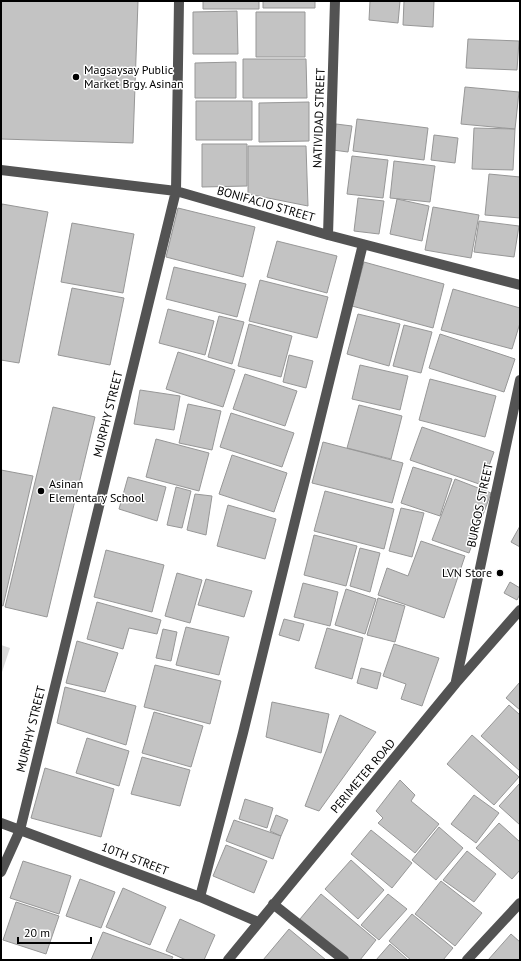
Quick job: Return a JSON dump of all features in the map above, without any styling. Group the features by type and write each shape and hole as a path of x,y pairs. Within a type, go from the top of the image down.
{"street":[{"name":"MURPHY STREET","path":"1,872 20,830 176,191 179,1"},
{"name":"NATIVIDAD STREET","path":"328,235 335,1"},
{"name":"BONIFACIO STREET","path":"1,170 176,191 328,235 520,285"},
{"path":"200,897 243,733 363,244"},
{"name":"BURGOS STREET","path":"456,683 520,380"},
{"name":"PERIMETER ROAD","path":"228,960 456,683 520,610"},
{"name":"10TH STREET","path":"1,823 200,897 258,922"},
{"path":"467,960 520,902"},
{"path":"273,904 344,960"}],"shaded area":[{"path":"1,645 10,648 1,675"}],"building":[{"name":"Magsaysay Public Market Brgy. Asinan","path":"1,1 138,1 133,143 1,139"},
{"path":"203,1 259,1 259,9 203,9"},
{"path":"263,1 315,1 315,8 263,8"},
{"path":"370,1 400,1 398,23 369,20"},
{"path":"404,1 434,1 433,27 403,25"},
{"path":"237,11 238,54 193,54 193,12"},
{"path":"256,12 305,12 305,57 256,57"},
{"path":"468,39 519,41 517,70 466,68"},
{"path":"243,59 306,59 307,98 243,98"},
{"path":"236,62 236,98 195,98 195,63"},
{"path":"465,87 519,92 515,129 461,124"},
{"path":"196,101 252,101 252,140 196,140"},
{"path":"309,102 309,141 259,142 259,103"},
{"path":"357,119 428,128 424,160 353,151"},
{"path":"336,124 352,126 348,152 333,150"},
{"path":"474,128 515,129 513,170 472,169"},
{"path":"434,135 458,138 455,163 431,160"},
{"path":"202,144 247,144 247,186 202,187"},
{"path":"248,146 306,146 308,206 248,194"},
{"path":"352,156 388,160 383,198 347,194"},
{"path":"394,161 435,166 430,202 390,198"},
{"path":"489,174 520,177 520,218 485,215"},
{"path":"358,198 384,201 379,234 354,231"},
{"path":"397,199 429,206 422,241 390,234"},
{"path":"2,204 48,212 19,363 1,360"},
{"path":"433,207 479,215 471,258 425,250"},
{"path":"178,208 255,227 243,277 166,257"},
{"path":"479,221 519,226 514,257 474,252"},
{"path":"72,223 134,234 123,293 61,282"},
{"path":"277,241 337,256 327,293 267,277"},
{"path":"364,262 444,284 433,328 352,306"},
{"path":"174,267 246,284 237,317 166,299"},
{"path":"260,280 328,297 317,338 249,321"},
{"path":"72,288 124,298 110,365 58,355"},
{"path":"453,289 520,308 520,323 512,349 441,330"},
{"path":"168,309 214,321 205,355 159,343"},
{"path":"358,314 400,324 389,366 347,354"},
{"path":"219,316 244,322 232,364 208,357"},
{"path":"249,324 292,336 281,377 238,366"},
{"path":"404,325 432,332 421,373 393,366"},
{"path":"440,334 515,359 504,392 429,368"},
{"path":"178,352 235,370 223,407 166,389"},
{"path":"289,355 313,361 306,388 283,382"},
{"path":"360,365 408,376 400,410 352,399"},
{"path":"245,374 297,391 285,426 233,409"},
{"path":"430,379 496,396 485,437 419,420"},
{"path":"140,390 180,396 174,430 134,424"},
{"path":"188,404 221,411 212,450 179,443"},
{"path":"359,405 402,416 391,459 347,448"},
{"path":"53,407 95,417 47,617 5,607"},
{"path":"231,413 294,433 282,467 220,447"},
{"path":"422,427 494,452 482,485 410,460"},
{"path":"156,439 209,453 199,491 146,477"},
{"path":"323,442 403,463 392,503 312,483"},
{"path":"232,455 287,473 274,512 219,494"},
{"path":"413,467 452,479 440,516 401,503"},
{"path":"1,470 33,476 3,606 1,605"},
{"path":"128,477 166,487 157,521 119,509"},
{"path":"455,479 491,493 469,553 432,540"},
{"path":"176,487 191,491 182,528 167,525"},
{"path":"325,491 394,509 384,549 314,531"},
{"path":"195,494 212,496 206,535 187,530"},
{"path":"228,505 276,519 265,559 217,546"},
{"path":"401,508 424,513 412,557 389,551"},
{"path":"520,526 520,547 511,542"},
{"path":"314,535 357,546 346,586 304,575"},
{"path":"421,541 465,556 444,618 378,595 387,568 408,576"},
{"path":"360,548 380,553 370,592 350,586"},
{"path":"106,550 164,565 152,612 94,597"},
{"path":"177,573 202,580 190,623 165,616"},
{"path":"206,579 252,591 244,617 198,605"},
{"path":"510,582 520,588 520,594 517,600 504,593"},
{"path":"303,583 338,592 330,626 294,617"},
{"path":"346,589 376,599 365,634 335,625"},
{"path":"378,598 405,606 395,642 367,635"},
{"path":"97,602 161,620 157,634 129,628 123,649 87,639"},
{"path":"284,619 304,624 299,641 279,635"},
{"path":"186,627 229,637 219,675 176,665"},
{"path":"327,628 363,638 352,679 315,668"},
{"path":"163,629 177,632 171,661 156,658"},
{"path":"77,641 118,653 105,692 66,683"},
{"path":"394,644 439,658 422,706 401,699 406,684 383,676"},
{"path":"155,665 221,681 210,724 144,707"},
{"path":"361,668 381,673 377,689 357,683"},
{"path":"520,682 520,710 506,698"},
{"path":"65,687 136,706 126,745 57,723"},
{"path":"272,702 329,714 321,753 266,737"},
{"path":"509,705 520,715 520,771 481,736"},
{"path":"154,712 203,726 191,767 142,753"},
{"path":"340,715 376,732 319,811 305,806"},
{"path":"472,735 519,777 494,805 447,764"},
{"path":"87,738 129,751 119,786 76,773"},
{"path":"142,757 190,770 180,806 131,794"},
{"path":"45,768 114,789 101,837 31,818"},
{"path":"400,780 415,795 411,801 439,824 415,853 378,823 383,818 376,811"},
{"path":"520,783 520,825 499,806"},
{"path":"474,795 499,813 476,843 451,824"},
{"path":"245,799 273,808 267,828 239,819"},
{"path":"276,815 288,820 281,836 270,831"},
{"path":"234,820 281,836 273,859 226,841"},
{"path":"499,823 520,842 520,870 512,879 476,848"},
{"path":"439,827 463,848 436,880 412,860"},
{"path":"371,830 412,863 392,888 351,854"},
{"path":"226,845 267,861 254,893 213,876"},
{"path":"467,851 496,874 474,902 443,880"},
{"path":"351,860 384,890 358,919 325,889"},
{"path":"23,861 71,876 59,914 10,898"},
{"path":"80,879 115,892 101,928 66,916"},
{"path":"441,881 482,913 455,946 415,914"},
{"path":"123,888 166,907 150,945 106,927"},
{"path":"321,894 376,940 360,960 348,960 300,919"},
{"path":"388,894 407,909 379,940 361,925"},
{"path":"16,902 59,916 46,954 3,940"},
{"path":"412,914 453,948 443,960 411,960 389,941"},
{"path":"180,919 215,935 204,960 186,960 166,951"},
{"path":"289,929 326,960 263,960"},
{"path":"103,932 173,957 171,960 91,960"},
{"path":"511,934 520,942 520,960 488,960"},
{"path":"390,944 408,960 376,960"}],"place":[{"name":"Magsaysay Public Market Brgy. Asinan","path":"76,77"},
{"name":"Asinan Elementary School","path":"41,491"},
{"name":"LVN Store","path":"500,573"}]}
